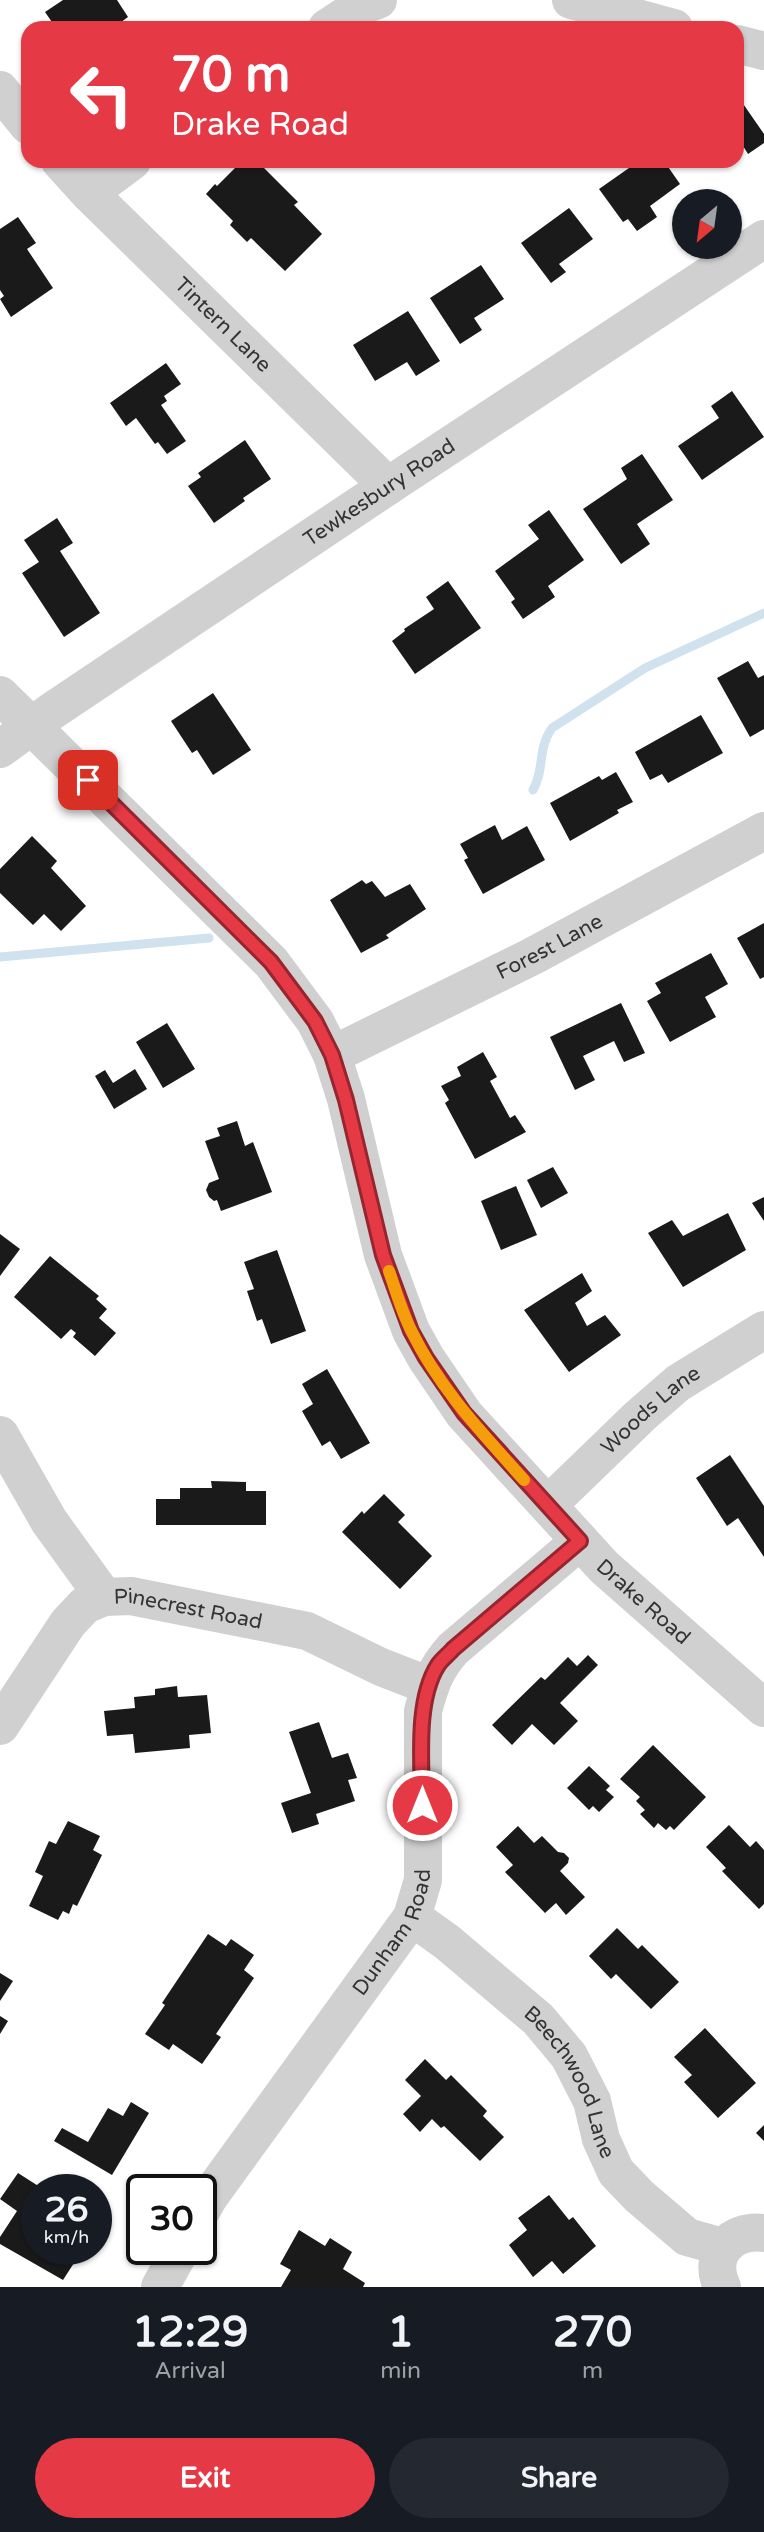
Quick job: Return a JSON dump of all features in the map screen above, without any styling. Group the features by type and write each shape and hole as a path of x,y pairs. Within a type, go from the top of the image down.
{"street":[{"path":"338,21 359,7 378,0"},
{"path":"571,0 648,21"},
{"path":"744,46 764,51"},
{"path":"0,90 21,116"},
{"name":"Tintern Lane","path":"66,168 388,486"},
{"path":"89,193 123,168"},
{"name":"Tewkesbury Road","path":"0,749 388,486 764,239"},
{"name":"Drake Road","path":"0,695 271,962 315,1021 332,1055 346,1100 383,1255 411,1331 464,1413 604,1567 764,1708"},
{"name":"Forest Lane","path":"332,1055 533,956 764,831"},
{"name":"Woods Lane","path":"548,1506 640,1416 678,1383 764,1330"},
{"path":"0,1434 49,1521 104,1597"},
{"name":"Dunham Road","path":"217,2186 412,1917 423,1880 423,1711 439,1665 453,1649 580,1541"},
{"name":"Pinecrest Road","path":"0,1726 68,1623 85,1605 104,1597 131,1596 307,1632 381,1667 430,1686"},
{"name":"Beechwood Lane","path":"412,1917 447,1942 538,2019 569,2056 592,2101 601,2139 616,2172 639,2196 687,2237 723,2247"},
{"path":"722,2287 717,2266 723,2247 734,2237 745,2233 764,2233"},
{"path":"160,2287 172,2265"}],"building":[{"path":"63,0 117,0 128,17 123,21 51,21 45,12"},
{"path":"744,105 764,134 764,143 748,154 744,148"},
{"path":"235,168 264,168 298,202 294,205 322,234 285,271 251,238 247,242 230,225 233,221 206,194 215,184 217,186"},
{"path":"629,168 669,168 680,184 650,206 657,217 637,231 628,219 623,222 599,189"},
{"path":"569,208 593,239 559,264 566,272 551,283 521,243"},
{"path":"18,217 36,243 27,249 53,288 11,317 0,299 4,296 0,290 0,229"},
{"path":"481,265 504,299 474,318 482,330 460,344 430,298"},
{"path":"408,311 440,361 416,376 407,362 375,381 353,345"},
{"path":"166,363 181,384 164,396 167,401 161,405 186,441 167,454 158,442 155,444 136,418 126,426 110,403"},
{"path":"732,391 764,437 702,480 678,446 719,418 711,406"},
{"path":"245,440 271,479 214,523 188,486 201,477 198,473"},
{"path":"642,454 673,500 637,524 650,544 621,564 583,509 627,479 621,468"},
{"path":"549,510 584,560 548,586 555,597 523,619 511,602 515,599 495,571 539,539 528,525"},
{"path":"57,518 73,543 60,551 100,613 64,637 22,573 39,562 24,540"},
{"path":"448,581 481,628 415,674 392,641 405,631 404,629 434,609 426,597"},
{"path":"748,661 758,678 764,675 764,729 750,737 717,678"},
{"path":"213,693 251,750 213,775 197,750 192,753 171,721"},
{"path":"701,715 723,753 668,783 662,774 650,780 635,752"},
{"path":"616,772 633,802 570,841 550,803 599,776 602,780"},
{"path":"495,825 502,840 527,826 545,860 483,894 464,860 468,858 460,844"},
{"path":"32,836 57,861 51,868 86,906 61,931 44,914 33,925 0,893 0,869"},
{"path":"362,880 366,884 372,881 385,897 410,884 426,909 386,935 389,938 361,953 330,900"},
{"path":"764,923 764,977 760,979 737,938"},
{"path":"711,953 728,984 705,997 716,1017 670,1042 647,1001 661,993 655,983"},
{"path":"621,1003 645,1053 624,1062 614,1041 583,1056 595,1080 575,1090 550,1037"},
{"path":"167,1023 195,1069 163,1088 136,1042"},
{"path":"483,1052 497,1077 490,1081 510,1118 515,1115 526,1132 475,1159 445,1103 449,1100 441,1086 461,1076 457,1067"},
{"path":"135,1069 147,1089 114,1109 95,1076 105,1070 113,1083"},
{"path":"237,1121 245,1146 253,1142 272,1192 221,1211 217,1200 209,1197 206,1190 209,1183 219,1179 205,1141 220,1136 217,1128"},
{"path":"553,1167 568,1193 541,1208 527,1180"},
{"path":"516,1186 537,1235 501,1250 481,1201"},
{"path":"764,1197 764,1221 752,1203"},
{"path":"728,1213 746,1250 683,1287 648,1233 672,1220 683,1236"},
{"path":"0,1234 20,1249 0,1276"},
{"path":"277,1250 306,1331 271,1344 262,1319 257,1321 247,1291 254,1289 244,1262"},
{"path":"50,1256 99,1296 96,1299 107,1309 99,1318 116,1333 95,1356 73,1337 76,1333 71,1329 61,1339 14,1297"},
{"path":"582,1273 592,1291 575,1303 587,1326 605,1315 621,1335 569,1372 524,1310"},
{"path":"327,1369 370,1443 341,1459 330,1441 322,1446 302,1411 313,1404 302,1384"},
{"path":"730,1455 764,1506 764,1557 738,1518 727,1526 696,1478"},
{"path":"211,1481 246,1482 246,1491 266,1491 266,1525 156,1525 156,1499 180,1499 180,1488 212,1488"},
{"path":"384,1494 405,1515 398,1522 432,1556 400,1589 342,1532 362,1511 364,1514"},
{"path":"588,1655 598,1665 560,1703 578,1721 554,1745 532,1724 512,1745 492,1725 541,1677 545,1680 568,1657 577,1666"},
{"path":"177,1686 178,1697 207,1695 211,1733 189,1735 190,1748 135,1753 133,1734 107,1736 104,1711 135,1708 134,1697 155,1695 155,1689"},
{"path":"319,1722 332,1758 348,1753 357,1778 348,1780 355,1801 316,1814 319,1824 292,1833 281,1803 311,1793 289,1732"},
{"path":"653,1745 706,1797 674,1830 670,1826 666,1830 658,1823 654,1828 640,1814 645,1810 636,1801 640,1797 620,1779"},
{"path":"589,1766 610,1786 606,1790 614,1797 599,1812 593,1806 589,1810 567,1788"},
{"path":"68,1821 100,1836 93,1850 102,1855 77,1906 73,1904 69,1914 63,1911 58,1920 29,1906 43,1876 35,1872 49,1841 56,1844"},
{"path":"729,1825 750,1847 756,1841 764,1850 764,1904 759,1909 722,1871 726,1868 706,1847"},
{"path":"518,1826 534,1843 542,1836 558,1852 569,1858 560,1871 585,1897 566,1915 556,1903 545,1913 505,1872 513,1865 496,1847"},
{"path":"617,1928 638,1949 642,1945 679,1982 651,2009 616,1974 611,1979 589,1956"},
{"path":"208,1934 226,1946 231,1939 254,1955 244,1970 254,1978 216,2034 221,2037 202,2064 173,2044 169,2050 145,2034 165,2005 162,2003"},
{"path":"0,1973 13,1981 0,2001"},
{"path":"0,2016 8,2021 0,2034"},
{"path":"705,2028 756,2083 718,2118 684,2082 692,2075 674,2057"},
{"path":"425,2059 446,2080 451,2075 487,2111 483,2116 504,2137 480,2161 444,2126 441,2128 432,2119 420,2132 403,2114 421,2096 405,2080"},
{"path":"131,2102 149,2113 112,2175 54,2141 62,2128 88,2142 108,2108 123,2116"},
{"path":"764,2125 764,2141 756,2133"},
{"path":"18,2173 21,2175 21,2256 0,2244 0,2237 17,2211 0,2199"},
{"path":"549,2195 569,2220 573,2217 596,2246 563,2274 552,2261 533,2277 509,2245 527,2230 518,2218"},
{"path":"299,2230 325,2246 330,2238 352,2252 343,2269 365,2283 363,2287 281,2287 291,2270 280,2264"},
{"path":"37,2265 73,2265 63,2280"}],"waterway":[{"path":"533,790 539,774 544,744 552,728 645,668 764,613"},
{"path":"0,957 209,938"}],"slow traffic":[{"path":"389,1271 411,1331 426,1358 464,1413 524,1480"}],"route":[{"path":"88,780 271,962 315,1021 332,1055 346,1100 383,1255 411,1331 464,1413 580,1541 453,1649 439,1665 423,1711 422,1805"}]}
